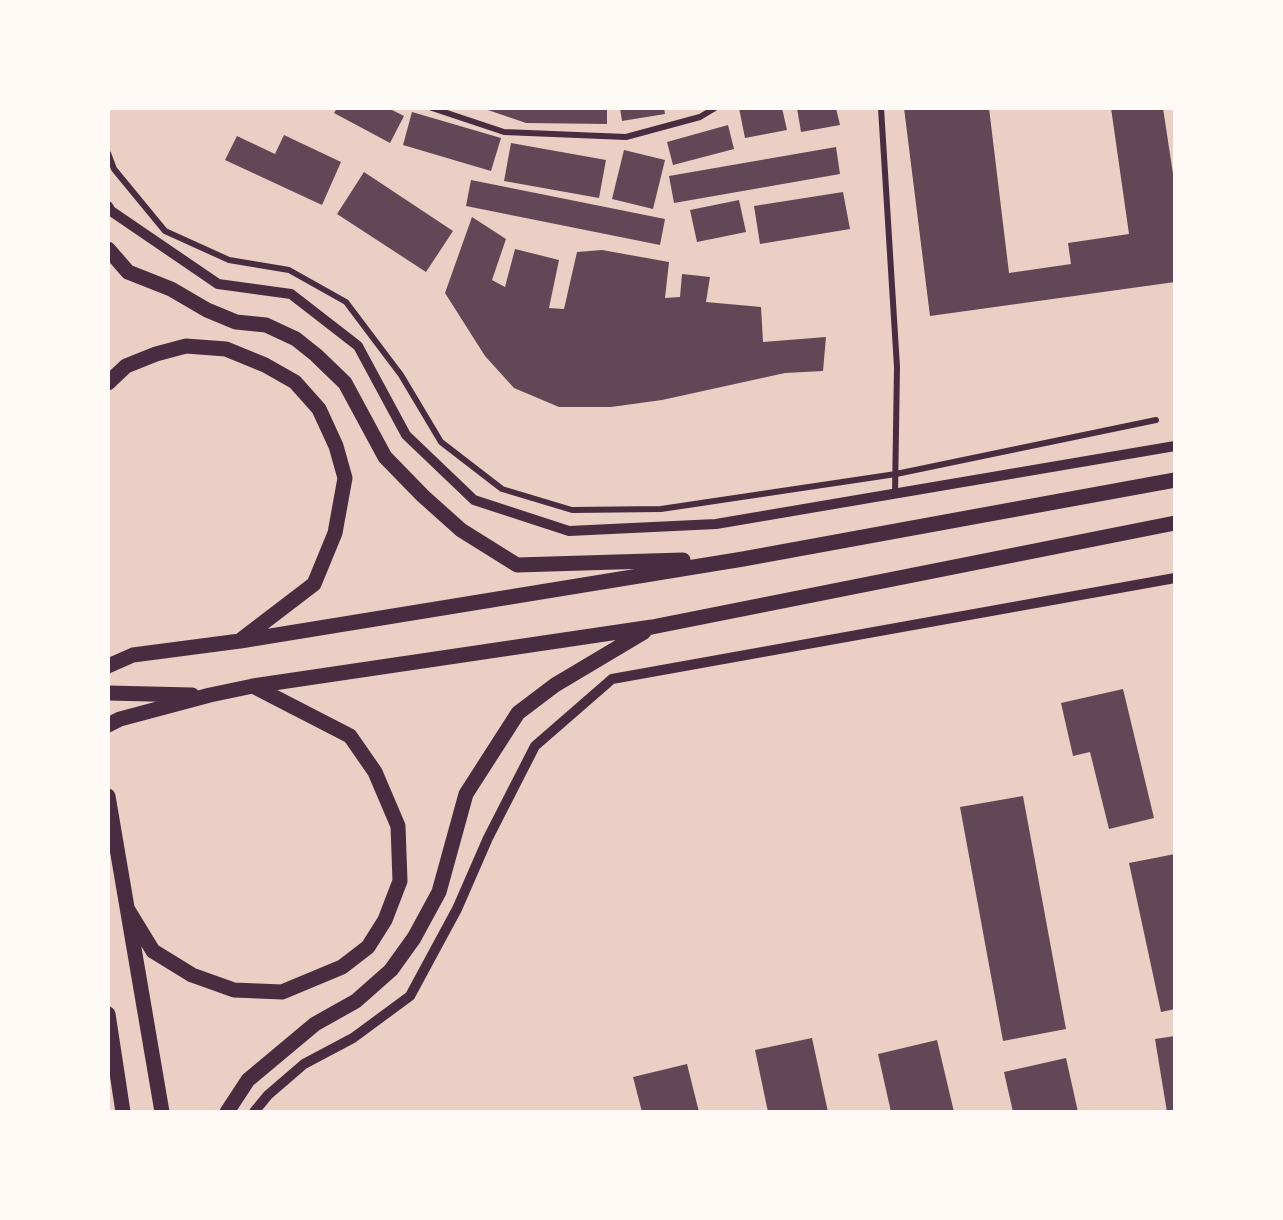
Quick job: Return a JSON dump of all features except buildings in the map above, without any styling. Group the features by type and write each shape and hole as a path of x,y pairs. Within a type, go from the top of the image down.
{"main road":[{"path":"108,249 128,272 171,289 207,310 236,322 266,325 296,339 345,383 385,457 423,496 461,530 517,565 743,559"},
{"path":"108,382 126,366 156,354 186,346 226,350 265,365 295,382 319,410 336,446 345,478 335,533 314,584 240,641"},
{"path":"108,652 133,655 240,641 743,559 1175,480"},
{"path":"108,725 120,719 253,686 652,627 1175,523"},
{"path":"227,1112 248,1080 315,1024 356,1001 391,970 414,938 439,892 466,794 518,713 555,685 652,627"},
{"path":"108,666 133,655"},
{"path":"128,910 153,951 192,975 234,990 282,992 342,967 368,947 385,920 400,881 398,826 375,772 350,736 253,686"},
{"path":"108,693 210,695"},
{"path":"108,796 162,1112"},
{"path":"108,1014 123,1112"}],"street":[{"path":"432,108 504,132 626,137 700,117 715,108"},
{"path":"881,108 897,367 895,494"},
{"path":"108,153 114,170 165,231 229,260 290,270 346,302 401,375 441,442 502,489 572,510 661,509 896,474 1156,420"},
{"path":"108,206 111,211 218,284 291,294 358,346 405,435 474,500 569,531 716,524 1175,446"},
{"path":"254,1112 268,1095 304,1064 353,1038 410,996 457,909 488,838 535,746 612,679 1175,578"}],"shaded area":[{"path":"108,108 1175,108 1175,1112 108,1112"}]}
